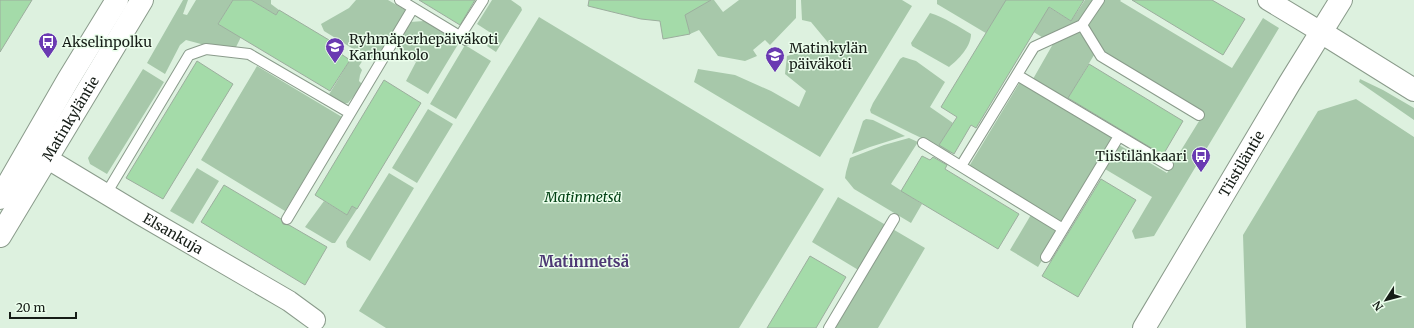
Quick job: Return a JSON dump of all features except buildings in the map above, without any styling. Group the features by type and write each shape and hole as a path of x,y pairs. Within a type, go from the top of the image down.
{"main road":[{"name":"Matinkyläntie","path":"0,236 39,153 68,80 117,0"},
{"name":"Matinkyläntie","path":"0,198 39,153 142,0"},
{"name":"Tiistiläntie","path":"1144,328 1341,0"},
{"path":"1321,32 1414,90"}],"street":[{"path":"1268,0 1321,32"},
{"name":"Elsankuja","path":"39,153 289,301 319,324"}],"lane":[{"path":"400,0 463,38 483,0"},
{"path":"961,166 1034,47 1082,26 1099,0"},
{"path":"287,219 413,8"},
{"path":"1082,26 1101,56 1199,115"},
{"path":"106,194 189,55 206,49 249,54 350,113"},
{"path":"1017,75 1168,165"},
{"path":"1046,256 1118,136"},
{"path":"922,143 1063,229"},
{"path":"829,328 894,219"}],"green space":[{"path":"183,0 188,0 183,14 187,15 196,0 233,0 218,24 241,37 234,51 186,40 180,45 165,74 147,63"},
{"path":"251,0 271,0 271,4 279,10 276,15"},
{"path":"356,0 388,0 407,11 376,63 324,31 321,24 349,8"},
{"path":"492,0 511,0 521,7 522,10 496,52 487,46 494,35 477,24"},
{"path":"711,0 714,0 723,12 739,0 796,0 796,18 770,45 765,40 753,50 757,56 745,61 718,56 699,30 690,34 684,14"},
{"path":"801,0 902,0 912,6 820,157 694,82 698,69 735,75 771,91 799,107 806,91 785,74 787,56 815,48 835,51 811,22 802,20"},
{"path":"937,0 1037,0 1071,21 1085,0 1121,0 1120,1 1232,68 1263,18 1279,28 1154,236 1135,239 1132,231 1152,197 1105,169 1119,145 1167,173 1204,113 1097,50 1067,100 1033,79 1053,44 1000,11 986,33 937,4"},
{"path":"930,13 971,34 969,44 960,57 949,67 912,46 911,43"},
{"name":"Matinmetsä","path":"539,17 824,189 739,328 386,328 359,311"},
{"path":"424,21 460,41 428,94 406,81 416,62 396,48 410,22"},
{"path":"465,45 491,61 456,119 430,104"},
{"path":"353,55 363,60 359,66 362,70 359,81 363,85 348,103 342,104 328,96"},
{"path":"903,57 916,61 945,82 930,107 953,123 940,144 952,151 950,153 871,113 870,110 873,103 900,59"},
{"path":"257,66 342,117 285,211 201,160"},
{"path":"143,69 164,82 107,174 90,164 88,158"},
{"path":"1360,79 1414,108 1414,120 1359,82"},
{"path":"1020,82 1114,138 1038,267 1010,250 1035,208 968,168"},
{"path":"1356,99 1414,137 1414,328 1246,328 1243,235 1318,111"},
{"path":"428,109 453,124 417,183 392,168"},
{"path":"866,119 873,120 905,136 852,154 863,121"},
{"path":"909,138 918,142 891,184 922,204 911,223 854,189 845,178 850,158 884,145"},
{"path":"197,168 219,181 193,224 170,211"},
{"path":"389,173 414,188 370,261 347,247 346,242"},
{"path":"838,197 925,248 878,328 833,328 865,274 812,242"},
{"path":"324,201 347,215 352,206 357,209 335,243 332,243 305,227"}],"place":[{"name":"Akselinpolku","path":"48,59"},
{"name":"Ryhmäperhepäiväkoti Karhunkolo","path":"335,64"},
{"name":"Matinkylän päiväkoti","path":"775,73"},
{"name":"Tiistilänkaari","path":"1201,173"}],"district":[{"name":"Matinmetsä","path":"584,261"}]}
